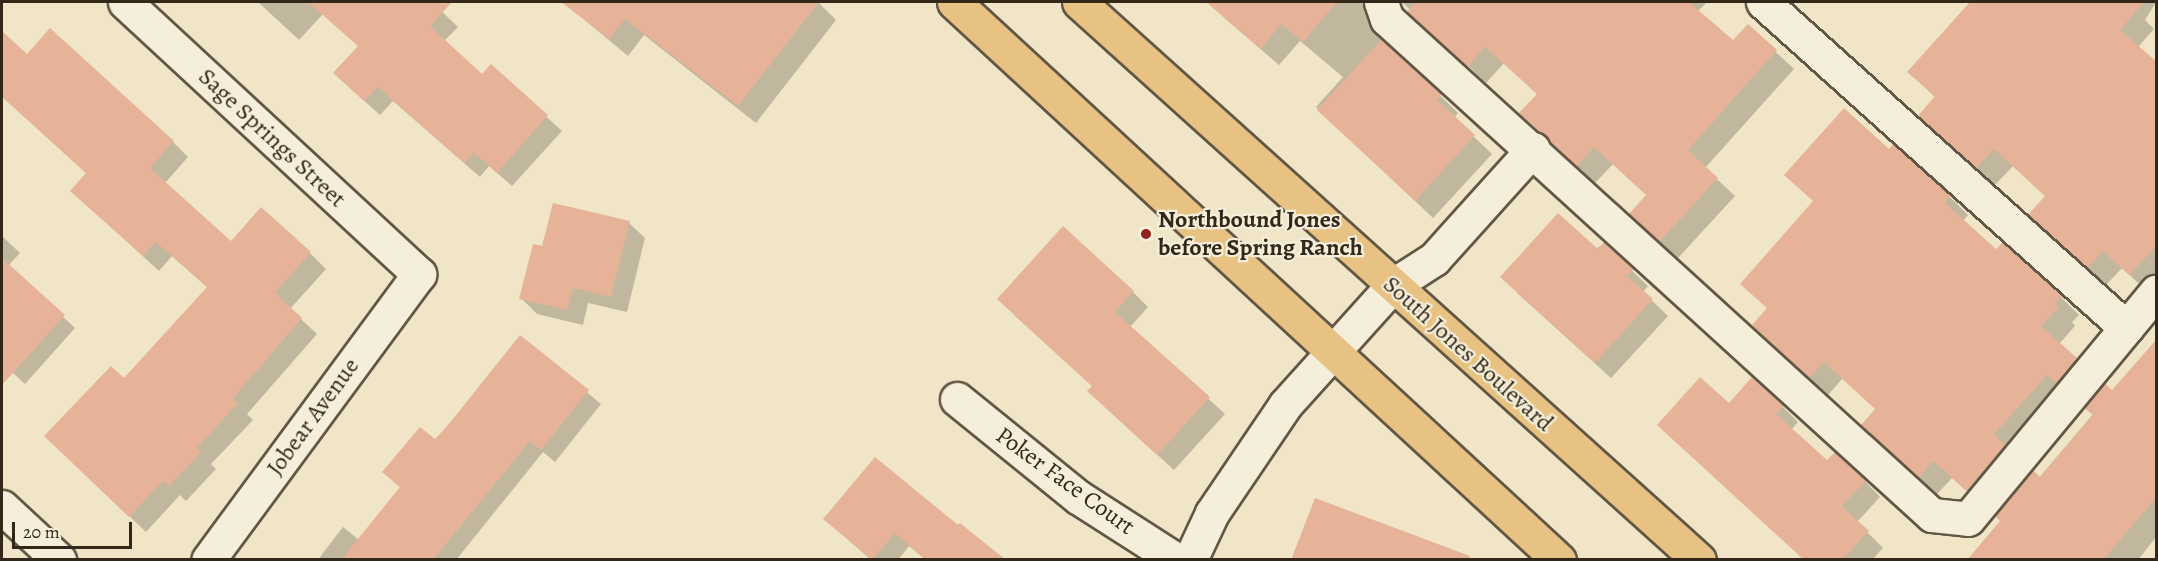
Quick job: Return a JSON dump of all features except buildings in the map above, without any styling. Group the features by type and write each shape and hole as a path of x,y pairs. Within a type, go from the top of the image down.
{"main road":[{"path":"954,2 1559,560"},
{"name":"South Jones Boulevard","path":"1079,2 1699,560"}],"street":[{"name":"Sage Springs Street","path":"125,2 419,274"},
{"path":"1381,2 1387,19 1533,149 1932,515 1951,520 1968,519 2157,292"},
{"path":"1763,2 2126,328"},
{"path":"1190,560 1212,513 1284,405 1392,286 1434,259 1533,149"},
{"name":"Jobear Avenue","path":"208,560 419,274"},
{"name":"Poker Face Court","path":"957,399 1078,497 1176,560"},
{"path":"2,507 59,560"}],"place":[{"name":"Northbound Jones before Spring Ranch","path":"1146,234"}]}
